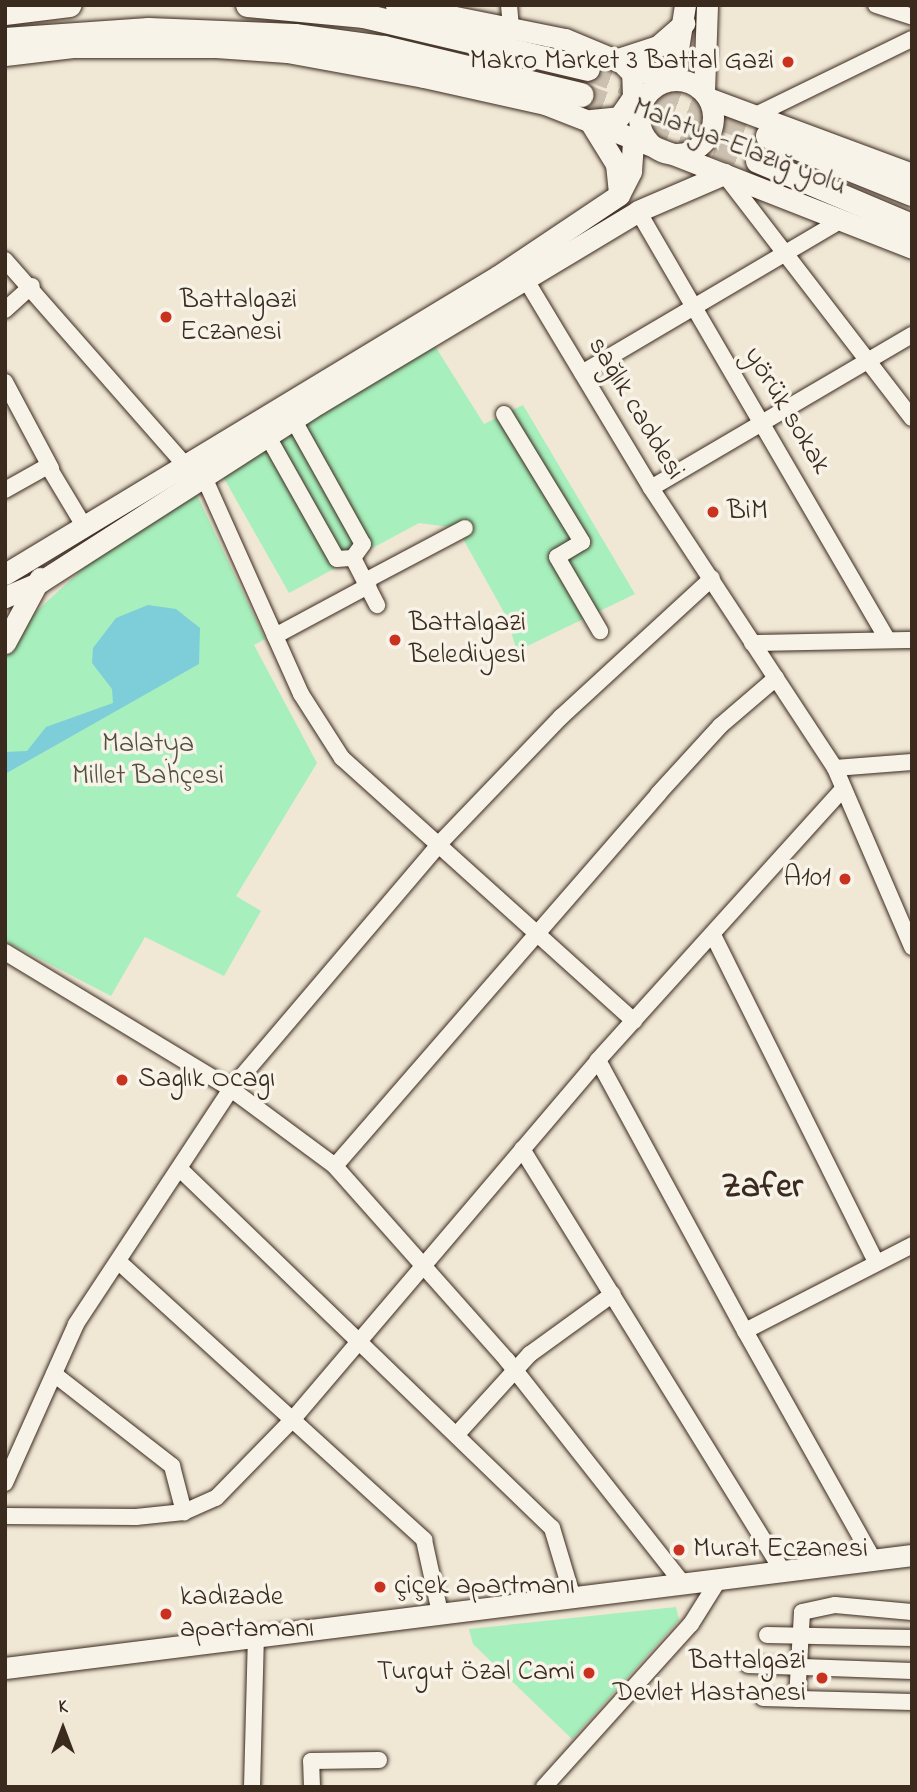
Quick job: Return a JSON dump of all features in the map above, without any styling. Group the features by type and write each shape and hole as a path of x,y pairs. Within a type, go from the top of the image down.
{"highway":[{"path":"5,13 70,5"},
{"path":"248,5 364,16 511,39 603,60"},
{"path":"5,40 223,30 384,48 581,95"},
{"path":"764,125 912,194"},
{"path":"758,161 912,226"}],"main road":[{"path":"396,5 511,39 565,39 632,73 633,97 619,117 589,120 616,164 619,195"},
{"path":"685,14 670,80 644,97 639,118 646,138 662,151 684,153 702,143 712,125 706,95 707,5"},
{"path":"603,60 658,46 685,14"},
{"name":"Malatya-Elazığ yolu","path":"5,54 148,45 287,52 545,104 912,248"},
{"path":"603,60 670,80 764,125 912,174"},
{"path":"5,574 84,526 267,435 521,271 619,195 631,171 633,139"},
{"path":"5,597 40,582 195,471 521,271 638,211 724,174"},
{"path":"5,643 40,582 36,555"},
{"path":"5,1668 718,1581 781,1569 912,1555"}],"street":[{"path":"509,5 511,39"},
{"path":"879,6 912,17"},
{"path":"764,125 912,39"},
{"path":"724,174 912,418"},
{"name":"yörük sokak","path":"638,211 887,639"},
{"path":"582,373 842,220"},
{"path":"5,260 32,286 195,471 301,694 342,758 440,843 634,1021"},
{"name":"sağlık caddesi","path":"521,271 651,488 835,768 912,947"},
{"path":"5,310 32,286"},
{"path":"651,488 764,425 912,335"},
{"path":"5,382 84,526"},
{"path":"504,414 582,542 557,557 600,631"},
{"path":"293,419 363,544 353,558"},
{"path":"267,435 337,559 353,558"},
{"path":"5,490 51,468"},
{"path":"275,636 465,528"},
{"path":"353,558 377,605"},
{"path":"5,1483 76,1324 182,1171 231,1089 440,843 561,717 712,578"},
{"path":"752,643 912,640"},
{"path":"335,1167 720,726 776,678"},
{"path":"835,768 912,762"},
{"path":"5,1516 184,1512 216,1498 293,1419 356,1339 598,1060 843,789"},
{"path":"713,935 874,1258"},
{"path":"5,952 231,1089 335,1167 424,1261 516,1371 684,1585"},
{"path":"598,1060 873,1559"},
{"path":"522,1149 781,1569"},
{"path":"182,1171 458,1433 552,1528 573,1598"},
{"path":"746,1331 874,1258 912,1245"},
{"path":"119,1262 424,1540 440,1614"},
{"path":"458,1433 516,1371 613,1294"},
{"path":"54,1374 172,1466 184,1512"},
{"path":"176,1480 201,1505"},
{"path":"544,1787 691,1624 718,1581"},
{"path":"797,1699 802,1612 835,1605 912,1612"},
{"path":"767,1635 912,1638"},
{"path":"252,1787 256,1636"},
{"path":"748,1665 912,1671"},
{"path":"763,1698 912,1702"},
{"path":"312,1787 311,1761 379,1760"}],"green space":[{"path":"433,343 484,424 523,405 635,594 517,651 506,616 457,528 419,523 289,593 221,473"},
{"name":"Malatya Millet Bahçesi","path":"196,493 265,639 254,645 317,763 236,896 261,911 224,976 145,937 111,996 5,941 5,659 30,617 109,545"},
{"path":"676,1607 679,1620 572,1739 473,1644 469,1629"}],"water":[{"path":"148,605 176,609 200,628 199,664 5,774 5,752 27,751 46,727 113,703 112,689 92,663 93,648 116,618"}],"tunnel":[{"path":"588,69 768,136"},
{"path":"581,95 758,161"}],"place":[{"name":"Makro Market 3 Battal Gazi","path":"788,62"},
{"name":"Battalgazi Eczanesi","path":"166,317"},
{"name":"BiM","path":"713,512"},
{"name":"Battalgazi Belediyesi","path":"395,640"},
{"name":"A101","path":"845,879"},
{"name":"Saglık Ocagı","path":"122,1080"},
{"name":"Murat Eczanesi","path":"679,1550"},
{"name":"çiçek apartmanı","path":"380,1587"},
{"name":"kadızade apartamanı","path":"166,1614"},
{"name":"Turgut Özal Cami","path":"589,1673"},
{"name":"Battalgazi Devlet Hastanesi","path":"822,1678"}],"district":[{"name":"Zafer","path":"762,1188"}]}
